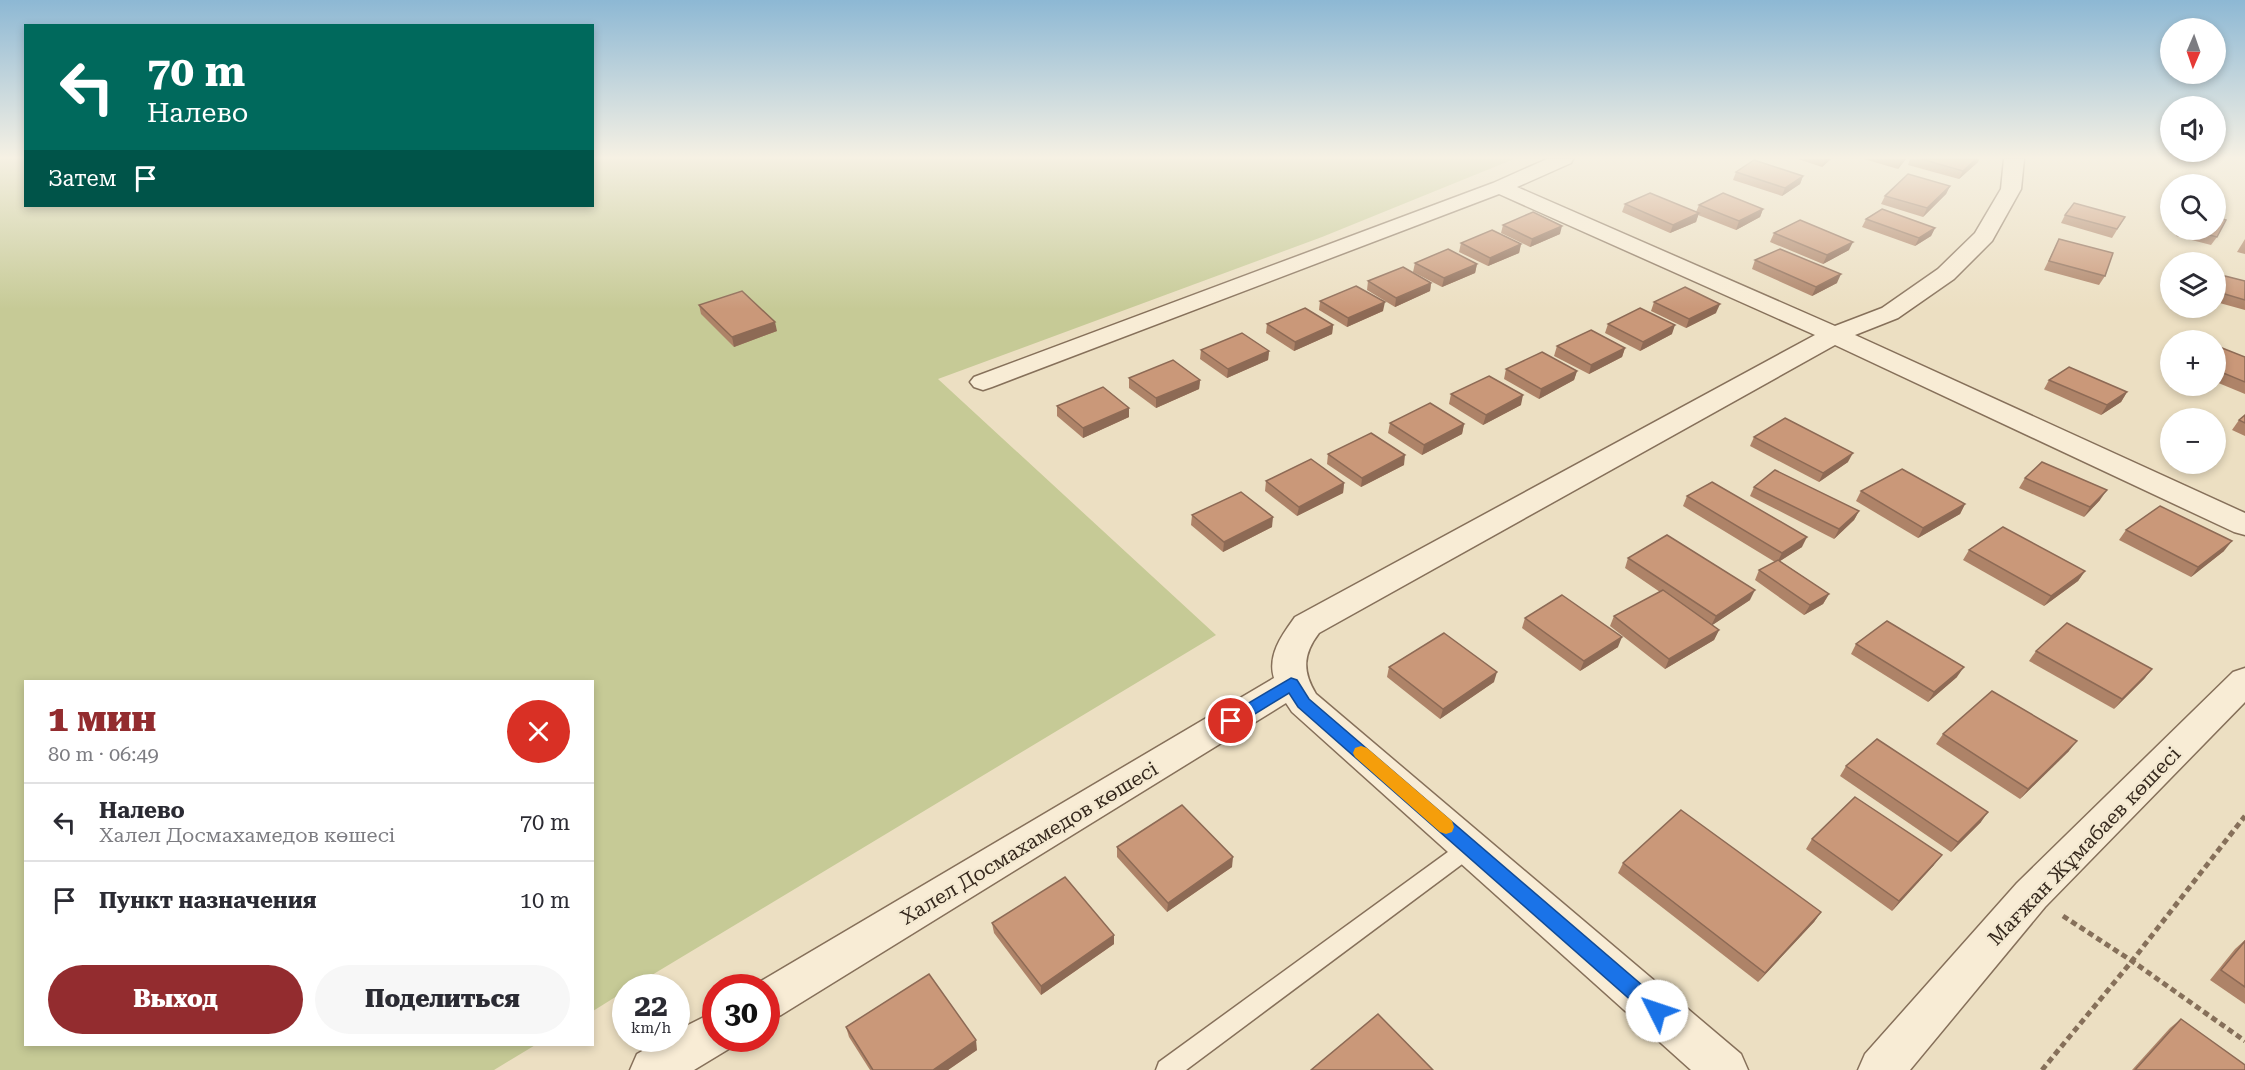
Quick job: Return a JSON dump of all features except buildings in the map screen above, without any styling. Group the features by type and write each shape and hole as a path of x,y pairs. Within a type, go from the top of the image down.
{"street":[{"path":"983,382 1442,209"},
{"path":"1549,209 1834,335 2245,525"},
{"path":"1725,1070 1304,703 1291,684 1288,664 1291,646 1307,626 1834,335 1890,313 1946,274 1984,236 2000,209"},
{"name":"Мағжан Жұмабаев көшесі","path":"1881,1070 2031,895 2245,681"},
{"name":"Халел Досмахамедов көшесі","path":"780,993 1291,684"},
{"path":"653,1070 702,1040"}],"lane":[{"path":"1167,1070 1470,847"}],"path":[{"path":"2042,1070 2132,961 2245,816"},
{"path":"2031,895 2132,961 2245,1041"}],"green space":[{"path":"0,209 1391,209 1322,237 938,379 1216,635 654,974 612,974 612,999 594,1010 594,680 24,680 24,1046 534,1046 494,1070 0,1070"}],"slow traffic":[{"path":"1361,753 1446,827"}],"route":[{"path":"1231,721 1291,684 1304,703 1657,1011"}]}
